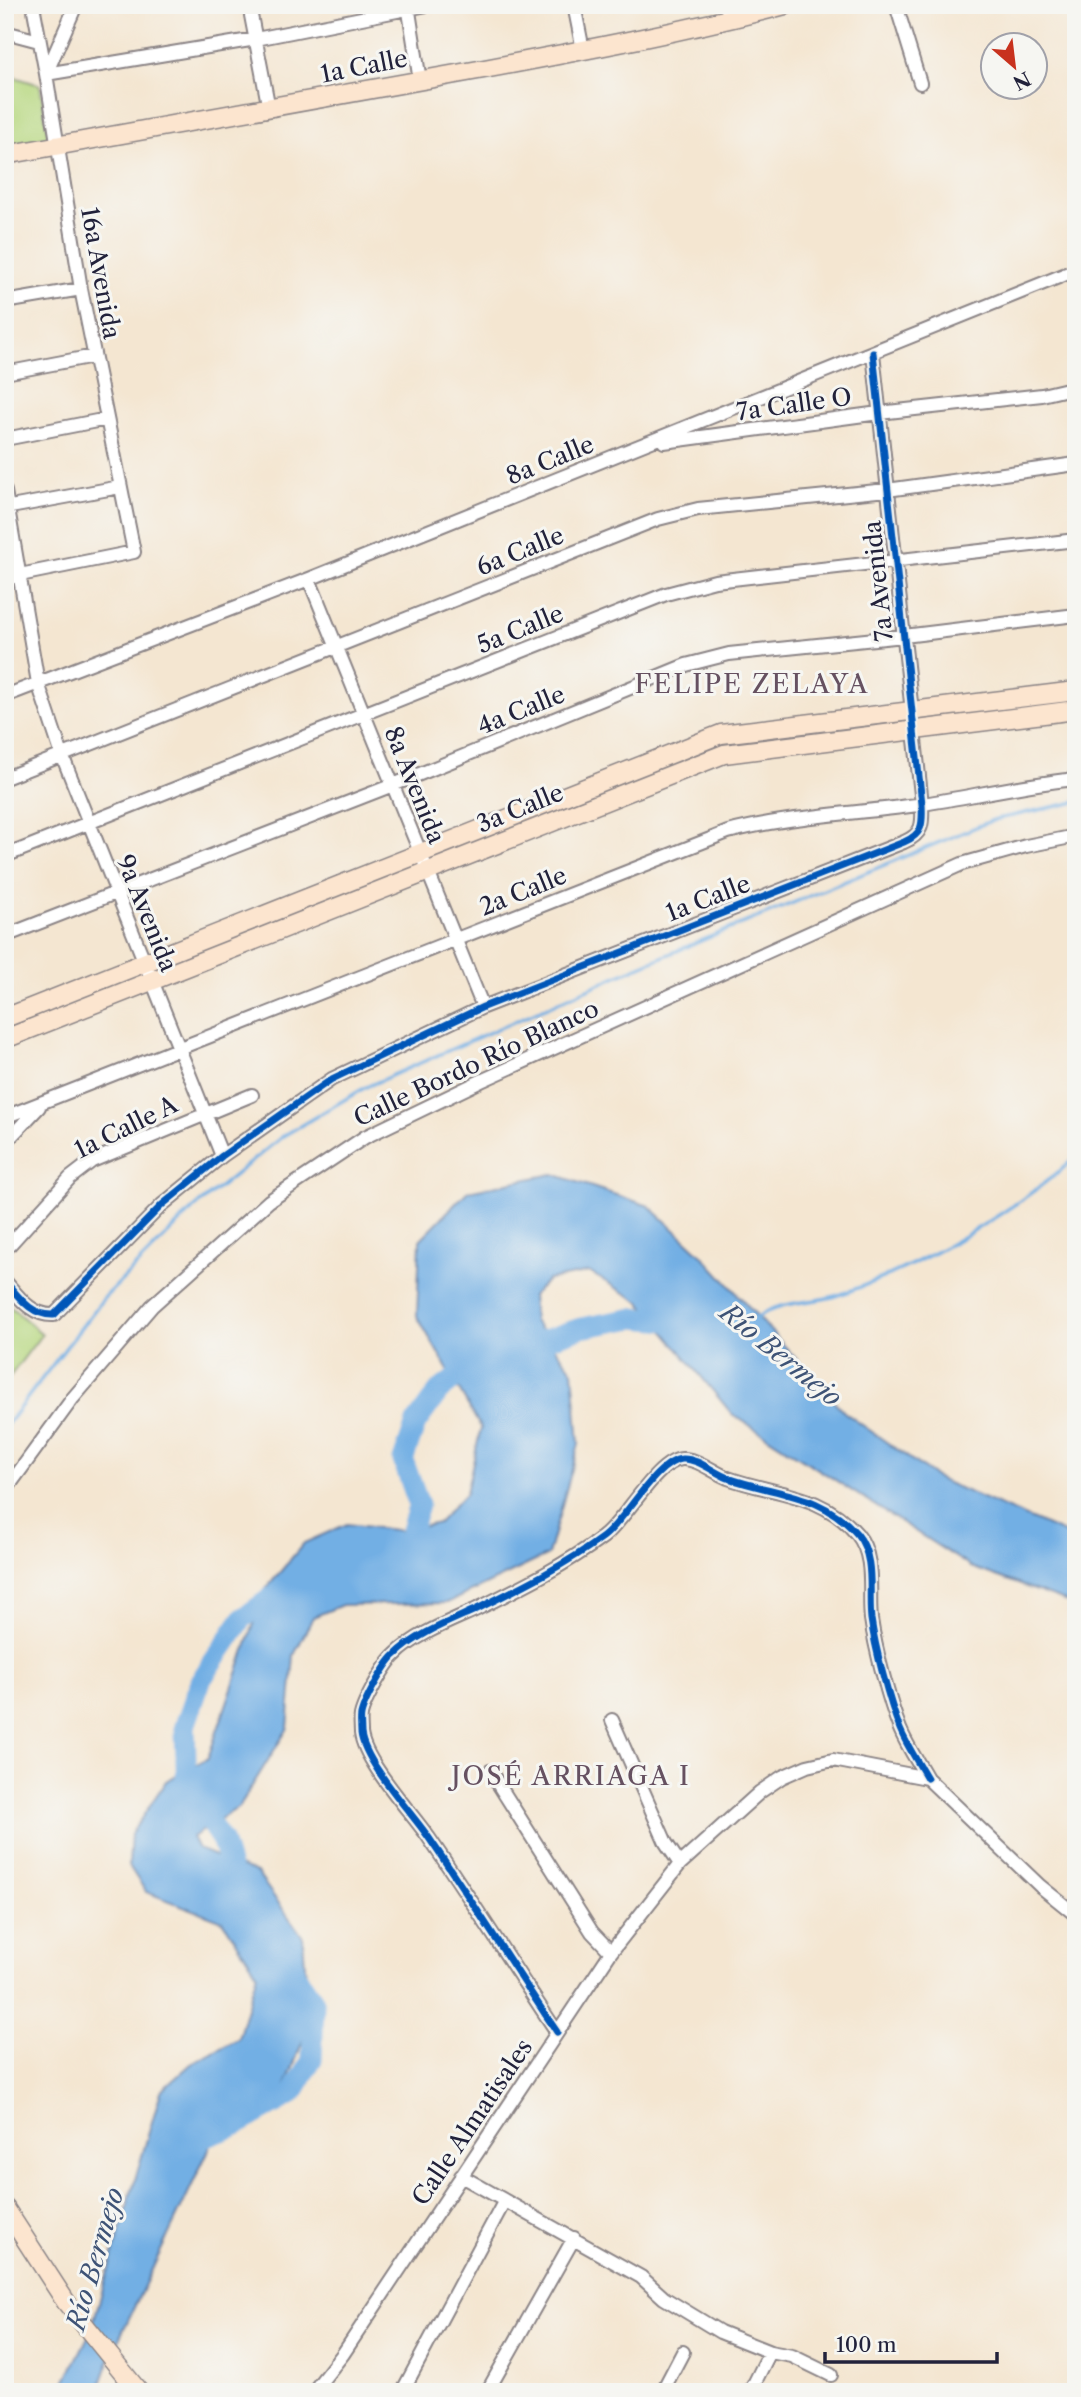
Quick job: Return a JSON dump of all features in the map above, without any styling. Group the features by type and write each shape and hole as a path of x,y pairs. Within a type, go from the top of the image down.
{"street":[{"name":"16a Avenida","path":"20,576 134,552 81,289 33,5"},
{"path":"46,74 76,5"},
{"path":"249,5 269,109"},
{"path":"46,74 256,39 427,5"},
{"path":"573,5 583,50"},
{"path":"728,12 785,5"},
{"path":"896,5 920,82"},
{"path":"409,7 420,81"},
{"name":"1a Calle","path":"5,155 583,50 728,12"},
{"path":"5,32 39,41"},
{"name":"8a Calle","path":"5,696 309,579 1076,270"},
{"path":"5,302 81,289"},
{"name":"7a Avenida","path":"873,353 922,804"},
{"path":"5,373 94,356"},
{"name":"7a Calle O","path":"642,445 879,413 1042,395 1076,387"},
{"path":"5,439 107,419"},
{"name":"6a Calle","path":"5,778 658,519 698,509 887,490 1076,464"},
{"path":"7,508 120,487"},
{"name":"9a Avenida","path":"5,491 38,683 88,822 222,1156"},
{"name":"5a Calle","path":"5,856 666,594 715,582 1076,540"},
{"path":"5,579 20,576"},
{"name":"8a Avenida","path":"309,579 483,1007"},
{"name":"4a Calle","path":"5,936 393,785 686,666 729,654 1076,615"},
{"name":"3a Calle","path":"5,1018 721,734 1076,691"},
{"name":"3a Calle","path":"5,1040 724,754 1076,710"},
{"name":"2a Calle","path":"5,1117 728,832 763,823 922,804 1076,779"},
{"name":"1a Calle","path":"483,1007 904,842 920,831 923,824 922,804"},
{"name":"Calle Bordo Río Blanco","path":"5,1491 73,1398 152,1306 269,1201 365,1137 481,1081 962,864 1026,846 1076,836"},
{"path":"5,1281 34,1312 54,1315 162,1205 222,1156 332,1079 483,1007"},
{"name":"1a Calle A","path":"5,1250 70,1178 92,1161 253,1095"},
{"path":"5,1143 41,1104"},
{"path":"557,2032 428,1837 374,1764 361,1737 361,1714 380,1676 395,1654 421,1637 533,1581 584,1551 612,1531 661,1470 682,1459 754,1486 789,1493 833,1511 860,1536 871,1571 871,1618 886,1683 900,1729 926,1778 1040,1886 1076,1915"},
{"path":"612,1720 666,1843 680,1864"},
{"name":"Calle Almatisales","path":"313,2392 343,2354 611,1952 680,1864 760,1792 782,1777 807,1766 833,1760 926,1778"},
{"path":"490,1771 592,1932 611,1952"},
{"path":"461,2176 641,2277 664,2298 720,2332 792,2356 831,2375"},
{"path":"402,2392 504,2202"},
{"path":"5,2208 66,2302 139,2392"},
{"path":"487,2392 574,2238"},
{"path":"750,2392 771,2351"},
{"path":"662,2392 683,2352"}],"green space":[{"path":"5,74 40,85 49,140 5,146"},
{"path":"5,1302 42,1334 5,1383"}],"water":[{"path":"553,1174 649,1206 703,1256 844,1412 940,1480 1076,1538 1076,1605 971,1567 732,1414 640,1302 589,1272 548,1280 532,1296 534,1321 573,1371 579,1444 548,1555 447,1603 342,1605 313,1617 294,1655 288,1728 239,1807 192,1837 198,1849 257,1873 303,1937 309,2024 281,2098 220,2126 111,2356 98,2392 60,2392 90,2333 161,2091 191,2064 238,2039 257,1973 223,1921 146,1892 129,1866 131,1834 166,1781 208,1758 266,1589 304,1543 347,1524 403,1531 438,1523 466,1493 481,1428 417,1316 420,1240 468,1191"}],"waterway":[{"path":"5,1427 103,1299 194,1208 283,1136 366,1087 626,972 993,820 1076,802"},
{"path":"757,1318 786,1305 839,1295 933,1254 1024,1198 1076,1157"},
{"name":"Río Bermejo","path":"523,1347 581,1328 634,1318 682,1322"},
{"name":"Río Bermejo","path":"398,1553 409,1537 419,1505 403,1460 416,1423 439,1391 476,1362"},
{"name":"Río Bermejo","path":"236,1888 222,1841 203,1812 187,1796 185,1726 201,1680 242,1619 283,1589"},
{"name":"Río Bermejo","path":"191,2143 237,2125 292,2094 312,2060 314,2002 291,1968"}],"cycle path":[{"path":"5,1281 32,1309 54,1315 162,1205 222,1156 332,1079 483,1007 915,836 922,823 922,804 873,353"},
{"path":"557,2032 462,1886 370,1758 361,1733 361,1715 381,1674 403,1647 542,1576 588,1548 612,1529 651,1480 672,1462 688,1459 728,1478 813,1502 843,1520 857,1534 867,1553 871,1619 887,1690 903,1735 927,1778"}],"district":[{"name":"FELIPE ZELAYA","path":"752,684"},
{"name":"JOSÉ ARRIAGA I","path":"571,1776"}]}
